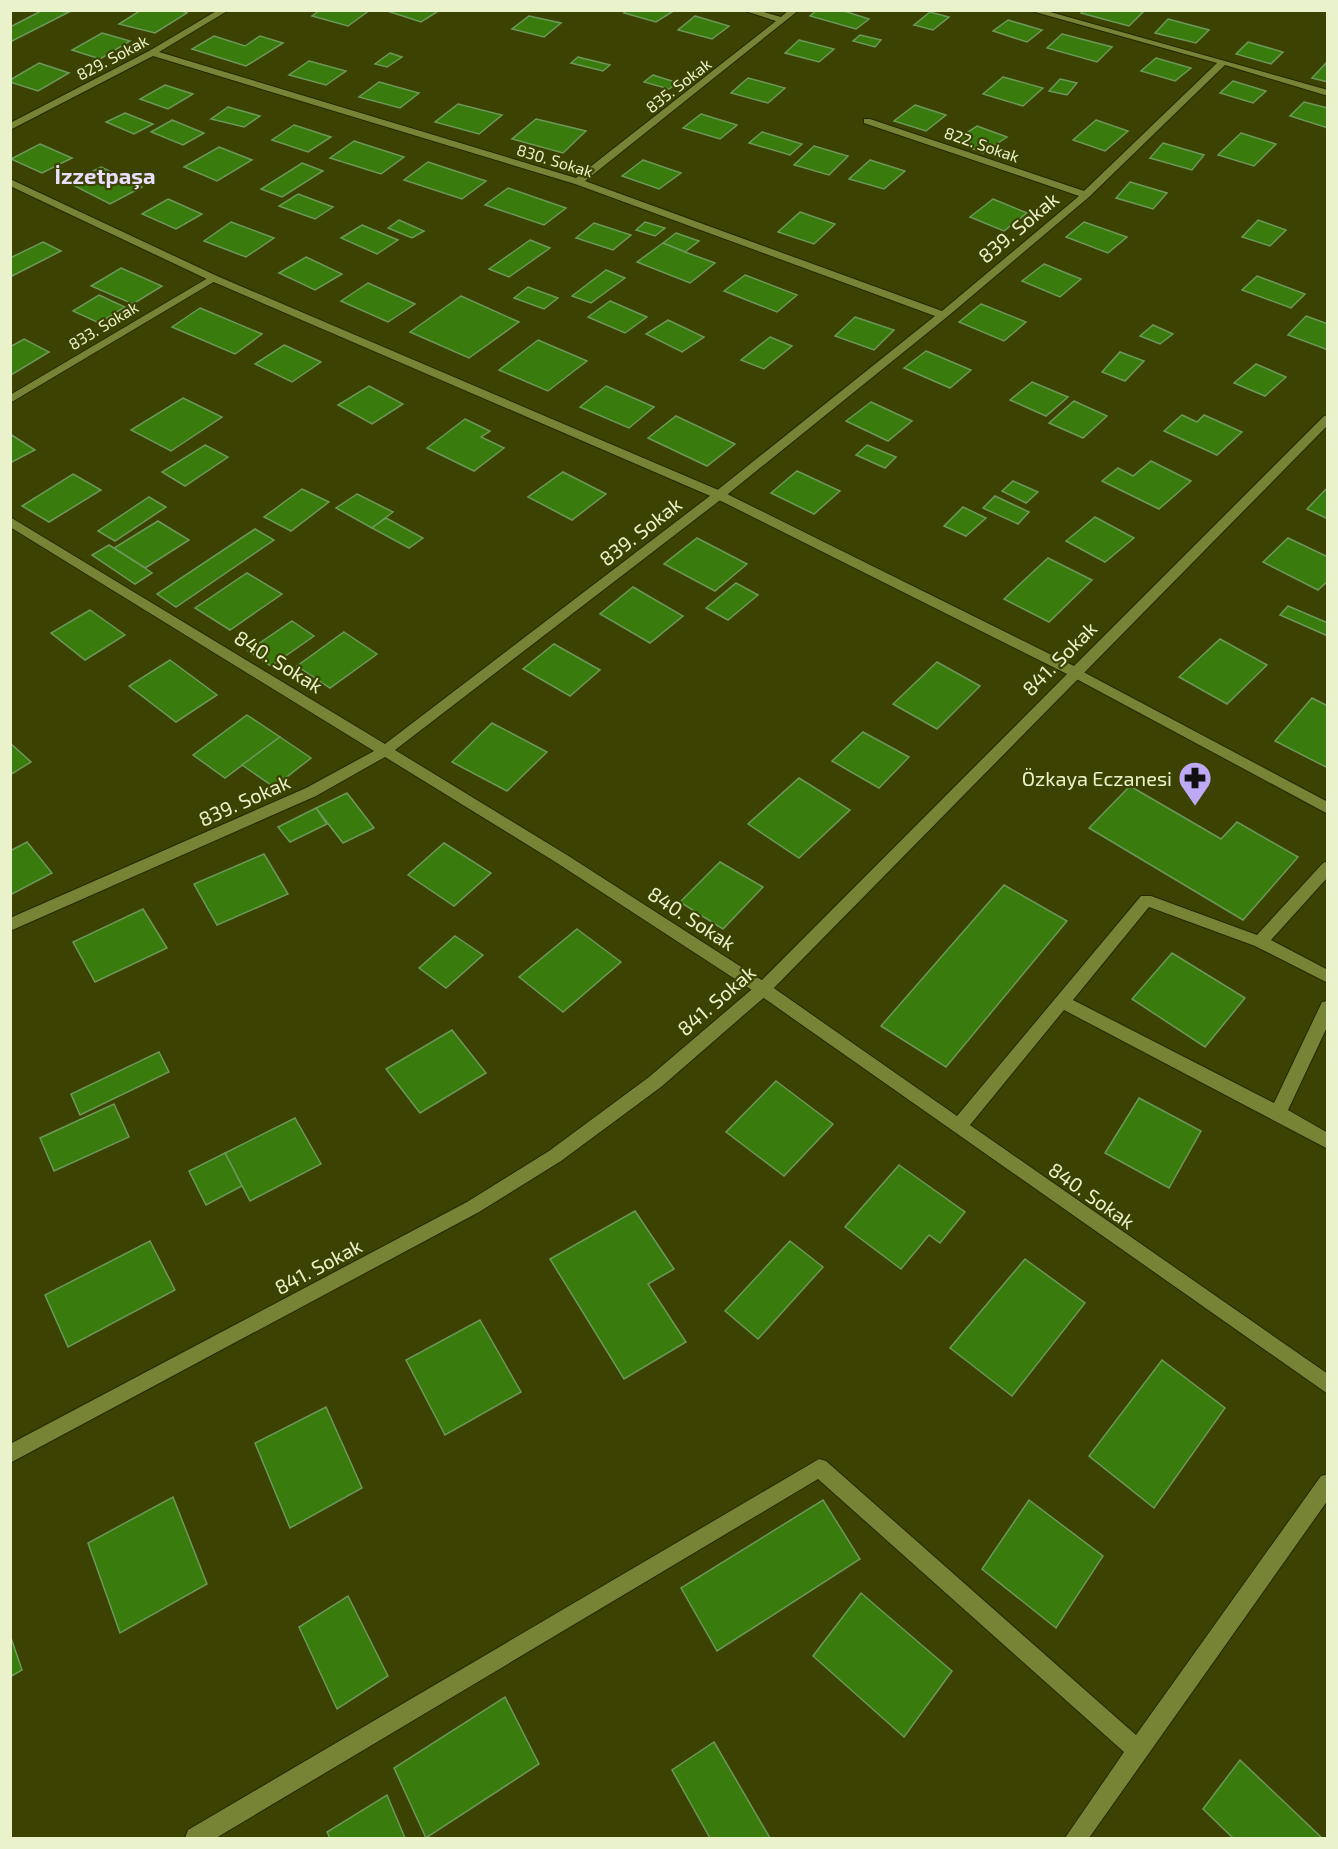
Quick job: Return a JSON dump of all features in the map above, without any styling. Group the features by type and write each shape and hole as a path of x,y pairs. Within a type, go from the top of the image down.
{"street":[{"name":"829. Sokak","path":"10,126 152,53 225,10"},
{"path":"746,10 783,20"},
{"name":"835. Sokak","path":"578,182 795,10"},
{"path":"1032,10 1328,93"},
{"name":"830. Sokak","path":"152,53 578,182 943,315"},
{"name":"839. Sokak","path":"10,925 311,792 385,752 719,495 943,315 1086,195 1223,62"},
{"name":"822. Sokak","path":"867,121 1086,195"},
{"path":"10,182 213,278 719,495 1074,672 1328,809"},
{"name":"833. Sokak","path":"10,400 213,278"},
{"name":"841. Sokak","path":"10,1454 482,1202 555,1156 655,1082 763,989 1074,672 1328,418"},
{"name":"840. Sokak","path":"10,522 562,859 763,989 1328,1385"},
{"path":"1260,942 1328,867"},
{"path":"958,1127 1146,900 1260,942 1328,977"},
{"path":"1061,1001 1278,1113 1328,1142"},
{"path":"1278,1113 1328,1007"},
{"path":"196,1839 819,1468 1137,1750"},
{"path":"1076,1839 1328,1483"}],"building":[{"path":"43,10 69,12 10,42 10,27"},
{"path":"141,10 179,10 187,13 155,33 119,24"},
{"path":"320,10 370,10 348,26 312,16"},
{"path":"384,10 440,10 421,22"},
{"path":"628,10 672,12 656,22 624,13"},
{"path":"817,10 841,10 869,19 856,29 810,16"},
{"path":"1084,10 1143,12 1129,26 1081,13"},
{"path":"930,12 949,17 933,30 914,25"},
{"path":"529,16 561,23 544,37 512,29"},
{"path":"695,16 729,26 712,39 678,30"},
{"path":"1168,19 1209,30 1196,43 1155,33"},
{"path":"1008,20 1042,30 1027,42 993,31"},
{"path":"102,33 130,41 100,59 72,50"},
{"path":"1062,34 1112,47 1097,62 1047,48"},
{"path":"860,35 881,40 875,47 853,41"},
{"path":"214,36 245,46 260,36 283,43 246,66 192,49"},
{"path":"799,40 834,49 819,62 785,53"},
{"path":"1248,42 1283,52 1271,64 1236,54"},
{"path":"390,53 402,57 387,67 375,64"},
{"path":"578,57 610,65 603,71 571,63"},
{"path":"1156,58 1191,68 1175,81 1141,71"},
{"path":"309,61 346,71 326,85 289,75"},
{"path":"39,63 69,73 38,91 10,82 10,80"},
{"path":"1326,63 1328,82 1312,78"},
{"path":"653,75 678,83 669,89 644,82"},
{"path":"1003,77 1043,88 1023,106 983,94"},
{"path":"748,78 785,88 768,103 731,93"},
{"path":"1060,79 1077,83 1067,95 1049,91"},
{"path":"1233,81 1266,91 1253,103 1220,93"},
{"path":"379,82 419,93 400,108 359,97"},
{"path":"165,85 193,94 168,109 140,99"},
{"path":"1304,102 1328,108 1328,128 1290,116"},
{"path":"458,104 502,115 479,134 435,122"},
{"path":"915,105 946,115 926,131 894,121"},
{"path":"228,107 260,116 244,127 211,119"},
{"path":"125,113 153,124 134,134 106,122"},
{"path":"701,114 737,125 720,139 683,128"},
{"path":"536,119 586,131 563,153 512,139"},
{"path":"172,120 204,133 183,145 151,132"},
{"path":"1096,120 1128,131 1105,151 1073,140"},
{"path":"294,125 331,137 308,152 272,140"},
{"path":"977,126 1007,137 983,153 954,141"},
{"path":"762,132 802,144 790,155 749,143"},
{"path":"1241,133 1276,144 1254,166 1218,155"},
{"path":"354,141 404,157 381,174 330,158"},
{"path":"1163,143 1204,155 1192,170 1150,158"},
{"path":"40,144 72,158 42,173 11,159"},
{"path":"814,146 848,156 829,175 794,165"},
{"path":"219,147 252,160 217,181 184,167"},
{"path":"643,160 681,173 659,189 622,176"},
{"path":"870,160 905,171 884,189 849,179"},
{"path":"428,162 486,181 462,199 404,180"},
{"path":"302,163 323,171 282,197 261,189"},
{"path":"101,167 142,187 110,204 69,183"},
{"path":"1130,182 1167,193 1153,209 1116,198"},
{"path":"508,188 566,208 544,225 485,205"},
{"path":"298,194 333,207 315,219 279,206"},
{"path":"168,199 202,214 176,229 142,214"},
{"path":"993,199 1027,213 1004,231 970,217"},
{"path":"800,212 835,224 814,244 778,232"},
{"path":"399,220 424,231 412,238 388,228"},
{"path":"1258,220 1286,230 1270,246 1242,237"},
{"path":"231,222 274,238 246,257 204,241"},
{"path":"645,222 665,228 655,236 636,230"},
{"path":"1084,222 1127,237 1108,253 1066,237"},
{"path":"594,223 631,235 613,250 576,238"},
{"path":"362,225 398,240 377,254 341,238"},
{"path":"676,233 699,241 685,252 663,243"},
{"path":"530,240 550,248 509,277 489,269"},
{"path":"43,242 61,251 10,277 10,258"},
{"path":"663,243 715,263 690,283 637,262"},
{"path":"306,257 342,274 315,290 279,273"},
{"path":"1044,264 1081,279 1060,297 1022,281"},
{"path":"121,268 162,286 133,304 91,286"},
{"path":"606,270 625,278 591,303 572,296"},
{"path":"745,275 797,295 777,312 724,291"},
{"path":"1257,276 1305,294 1291,308 1242,290"},
{"path":"368,283 415,304 388,322 341,301"},
{"path":"528,287 558,298 544,309 514,298"},
{"path":"99,295 125,307 99,323 73,311"},
{"path":"461,296 519,322 469,358 410,332"},
{"path":"610,301 647,317 625,333 588,317"},
{"path":"981,304 1026,322 1004,341 959,322"},
{"path":"200,308 262,334 235,354 172,327"},
{"path":"1306,316 1328,324 1328,350 1288,335"},
{"path":"855,317 894,330 874,350 835,336"},
{"path":"668,320 704,337 682,352 646,334"},
{"path":"1153,325 1173,334 1160,344 1140,336"},
{"path":"770,337 792,346 764,369 741,360"},
{"path":"24,339 49,352 11,375 10,347"},
{"path":"538,340 587,361 548,391 499,370"},
{"path":"284,345 321,362 292,382 255,364"},
{"path":"926,351 971,370 950,388 904,368"},
{"path":"1120,352 1144,361 1125,381 1102,372"},
{"path":"1256,364 1286,377 1265,396 1234,383"},
{"path":"1032,382 1068,397 1046,416 1010,400"},
{"path":"369,386 403,404 372,424 338,405"},
{"path":"606,386 654,407 629,428 580,407"},
{"path":"183,398 222,417 171,451 131,430"},
{"path":"1074,401 1107,416 1083,438 1049,423"},
{"path":"871,402 912,421 888,441 846,421"},
{"path":"1182,415 1197,422 1204,415 1242,432 1217,455 1164,431"},
{"path":"676,416 735,444 707,466 648,438"},
{"path":"465,419 490,431 481,437 504,448 474,471 427,448"},
{"path":"10,434 35,450 10,463"},
{"path":"205,445 228,457 185,486 162,472"},
{"path":"867,445 896,457 885,468 856,455"},
{"path":"1151,461 1191,481 1159,509 1102,481 1118,468 1133,476"},
{"path":"797,471 840,491 814,514 771,493"},
{"path":"563,472 606,494 572,520 528,497"},
{"path":"73,474 101,490 49,522 22,506"},
{"path":"1013,481 1038,492 1026,503 1002,491"},
{"path":"1328,487 1328,519 1307,509"},
{"path":"302,489 329,502 291,531 264,517"},
{"path":"357,494 393,512 372,528 336,508"},
{"path":"995,496 1029,512 1018,524 983,508"},
{"path":"149,497 166,507 115,541 98,531"},
{"path":"963,507 986,518 966,536 944,526"},
{"path":"1095,517 1134,538 1105,562 1066,541"},
{"path":"386,518 423,538 409,548 372,528"},
{"path":"158,521 189,540 145,568 114,548"},
{"path":"255,529 274,540 176,607 157,594"},
{"path":"697,538 747,564 715,591 664,564"},
{"path":"1288,538 1328,557 1328,581 1318,590 1263,562"},
{"path":"109,545 152,573 135,584 92,555"},
{"path":"1048,558 1092,580 1049,622 1004,599"},
{"path":"247,573 282,594 230,630 195,608"},
{"path":"736,583 758,595 728,620 706,608"},
{"path":"633,587 683,616 650,643 600,614"},
{"path":"1288,606 1328,623 1328,636 1280,615"},
{"path":"90,610 125,635 85,660 51,633"},
{"path":"292,621 314,636 271,666 248,651"},
{"path":"344,632 377,654 330,688 297,666"},
{"path":"1220,639 1267,665 1227,704 1179,677"},
{"path":"554,644 600,670 570,696 523,669"},
{"path":"170,660 217,695 176,722 129,686"},
{"path":"937,662 980,686 937,729 893,704"},
{"path":"1312,698 1328,706 1328,768 1275,741"},
{"path":"247,715 280,737 225,778 193,755"},
{"path":"492,723 547,752 507,791 452,762"},
{"path":"863,732 909,757 879,788 832,761"},
{"path":"280,737 311,758 274,787 242,765"},
{"path":"10,743 31,762 10,775"},
{"path":"799,778 850,810 799,858 748,824"},
{"path":"1130,786 1221,839 1237,822 1298,857 1243,920 1089,828"},
{"path":"347,793 374,828 343,843 316,808"},
{"path":"316,808 327,824 290,842 278,827"},
{"path":"27,842 52,873 10,895 10,851"},
{"path":"444,843 491,873 454,906 408,875"},
{"path":"264,854 288,894 217,925 194,884"},
{"path":"720,862 763,887 723,929 680,902"},
{"path":"1004,885 1067,921 946,1067 881,1026"},
{"path":"143,909 167,948 95,982 73,942"},
{"path":"577,929 621,962 563,1012 519,977"},
{"path":"455,936 483,955 446,988 419,968"},
{"path":"1172,953 1245,998 1205,1047 1132,999"},
{"path":"452,1030 486,1073 420,1113 386,1069"},
{"path":"159,1052 169,1072 80,1115 71,1094"},
{"path":"776,1081 833,1124 784,1176 726,1132"},
{"path":"1139,1098 1201,1131 1169,1188 1105,1153"},
{"path":"114,1104 129,1137 54,1171 40,1138"},
{"path":"295,1118 321,1164 250,1201 225,1153"},
{"path":"225,1153 242,1186 206,1205 189,1171"},
{"path":"899,1165 965,1212 940,1243 929,1235 901,1269 845,1227"},
{"path":"635,1211 674,1269 648,1284 686,1342 624,1379 550,1259"},
{"path":"150,1241 175,1290 68,1347 45,1295"},
{"path":"790,1241 823,1267 758,1339 725,1311"},
{"path":"1025,1259 1085,1303 1012,1396 950,1348"},
{"path":"480,1320 521,1392 445,1435 406,1360"},
{"path":"1162,1360 1225,1408 1154,1508 1089,1456"},
{"path":"326,1407 362,1488 290,1528 255,1443"},
{"path":"173,1497 207,1584 120,1633 88,1543"},
{"path":"823,1500 860,1559 717,1651 681,1588"},
{"path":"1029,1500 1103,1556 1056,1628 982,1569"},
{"path":"861,1593 952,1671 904,1737 813,1656"},
{"path":"348,1596 388,1676 337,1709 299,1627"},
{"path":"10,1635 22,1670 10,1677"},
{"path":"505,1697 539,1764 426,1838 394,1768"},
{"path":"714,1742 770,1838 710,1838 672,1770"},
{"path":"1240,1760 1322,1838 1233,1838 1203,1809"},
{"path":"387,1795 405,1838 330,1838 327,1832"}],"place":[{"name":"Özkaya Eczanesi","path":"1195,807"}],"district":[{"name":"İzzetpaşa","path":"105,175"}]}
